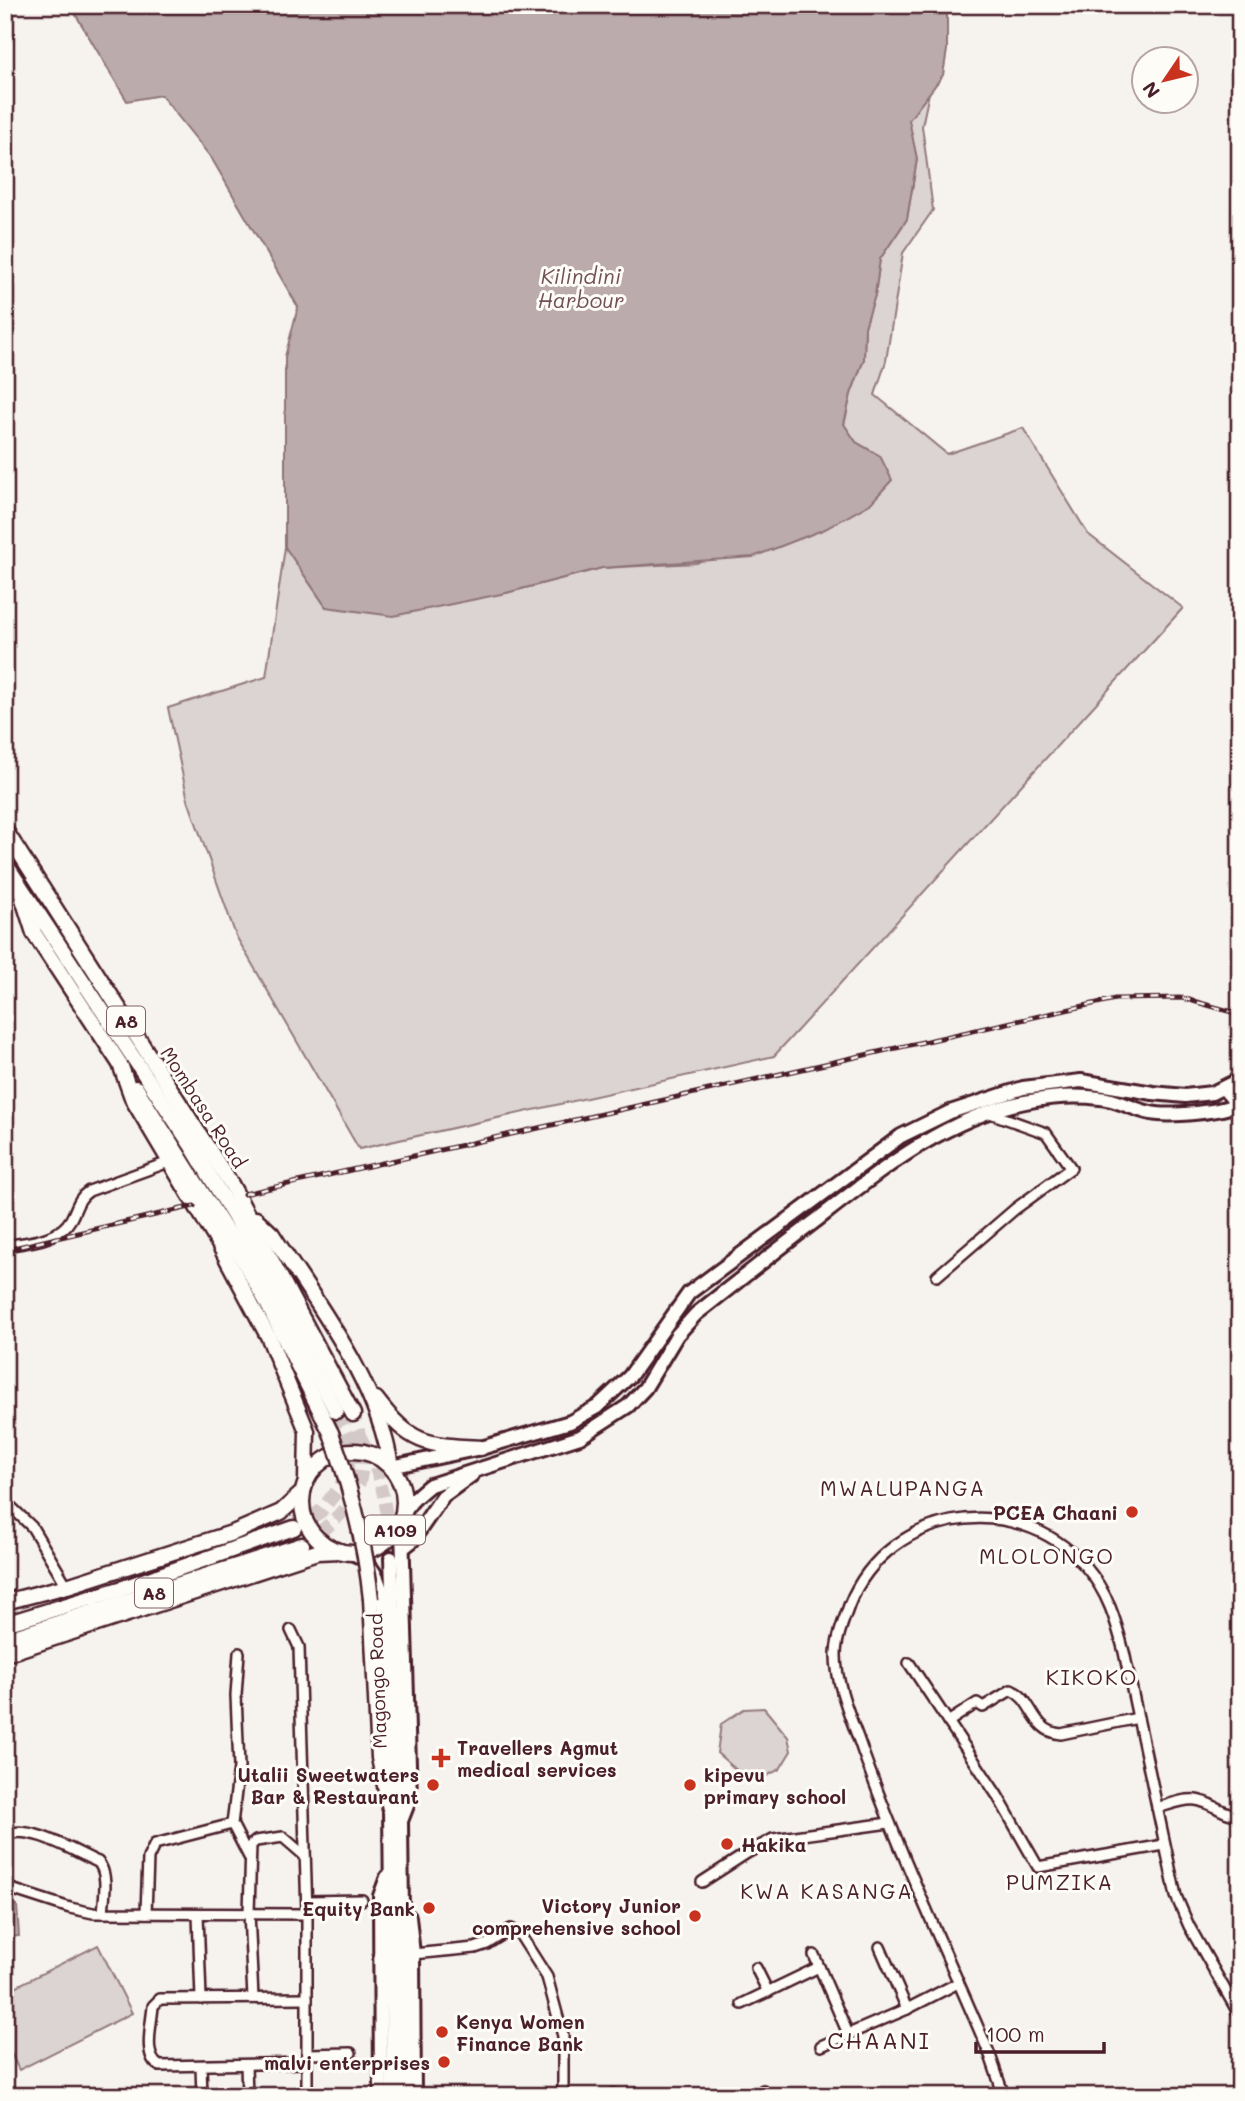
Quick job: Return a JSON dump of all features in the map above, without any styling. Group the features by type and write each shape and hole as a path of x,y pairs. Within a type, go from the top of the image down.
{"highway":[{"name":"Mombasa Road","path":"5,830 247,1211 353,1414"},
{"name":"Mombasa Road","path":"5,863 191,1144 337,1411"},
{"path":"18,883 34,933 230,1237 265,1298 331,1433 346,1475 367,1557 379,1758 390,1809"},
{"path":"120,1064 133,1100 220,1245 286,1376 307,1431 305,1487"},
{"path":"247,1211 272,1234 366,1387 393,1422 411,1436 436,1445 481,1447"},
{"path":"366,1387 387,1441 390,1467"},
{"path":"5,1602 67,1586 235,1532 281,1512 305,1487 315,1468 328,1457 343,1452 360,1451 375,1456 390,1467"},
{"name":"A109","path":"305,1487 303,1511 310,1528 327,1545 346,1552 372,1549 386,1541 397,1528 403,1513 404,1496 399,1480 390,1467"},
{"name":"A8","path":"5,1624 120,1590 293,1528"},
{"name":"A8","path":"5,1640 302,1545"},
{"path":"5,1654 317,1552 346,1552"}],"main road":[{"path":"390,1467 481,1447 570,1422 597,1407 630,1376 689,1293 901,1136 950,1112 1023,1088 1081,1081 1185,1096 1212,1093 1240,1079"},
{"path":"401,1821 410,1798 403,1513 413,1498 430,1485 580,1437 628,1406 645,1388 677,1335 696,1314 877,1173 940,1133 1024,1102 1061,1097 1101,1098 1153,1114 1214,1111 1238,1106"},
{"path":"403,1548 412,1541 443,1496 481,1468"},
{"name":"Magongo Road","path":"346,1552 360,1556 370,1566 380,1583 384,1602 390,1809 393,2096"},
{"name":"Magongo Road","path":"391,1558 403,1893 404,2096"},
{"path":"382,2096 380,1896 390,1868"},
{"path":"403,1893 410,1919 413,1954 414,2096"}],"street":[{"path":"1222,1089 1238,1106"},
{"path":"937,1276 1023,1203 1071,1167 1045,1133 990,1113"},
{"path":"5,1246 57,1234 70,1221 80,1200 89,1191 169,1162"},
{"path":"5,1501 32,1527 67,1586"},
{"path":"1004,2096 990,2055 889,1823 845,1699 838,1669 836,1646 849,1602 859,1584 892,1546 922,1530 965,1518 1001,1520 1044,1535 1080,1560 1102,1588 1116,1621 1164,1846 1182,1913 1240,2016"},
{"path":"290,1630 299,1647 307,1900 307,2096"},
{"path":"239,1653 236,1695 239,1758 232,1824 249,1857"},
{"path":"909,1663 996,1795 1038,1867 1164,1846"},
{"path":"948,1722 977,1703 983,1707 1011,1690 1018,1694 1043,1729 1051,1733 1072,1732 1138,1718"},
{"path":"1157,1808 1192,1799 1240,1815"},
{"path":"702,1882 773,1839 889,1823"},
{"path":"146,1913 148,1858 155,1844 232,1824"},
{"path":"5,1835 13,1832 46,1838 97,1862 104,1873 103,1913"},
{"path":"253,1998 249,1857 253,1842 281,1837 305,1856"},
{"path":"5,1887 71,1908 103,1913 307,1914"},
{"path":"307,1900 362,1900"},
{"path":"198,1914 201,1999"},
{"path":"413,1954 475,1948 511,1929 520,1933 546,1973 558,2015 563,2036 564,2096"},
{"path":"880,1947 907,2009"},
{"path":"814,1955 849,2036"},
{"path":"742,2004 819,1967"},
{"path":"756,1968 768,1992"},
{"path":"821,2046 849,2036 958,1983"},
{"path":"307,1998 157,2000 153,2006 150,2053 157,2066 246,2064 351,2053"},
{"path":"246,2064 247,2096"},
{"path":"201,2066 202,2096"},
{"path":"1236,2096 1240,2072"},
{"path":"610,2096 623,2096"}],"shaded area":[{"path":"929,93 922,126 933,210 903,253 886,361 875,395 947,454 1023,428 1088,534 1183,608 774,1056 359,1149 236,936 188,800 168,708 266,677 285,547 326,607 506,593 602,568 697,563 880,456 856,442 844,425 851,394 864,359 865,327 875,295 880,259 907,219 917,159 908,120"},
{"path":"764,1708 788,1737 791,1751 780,1769 763,1778 740,1773 717,1753 721,1724 744,1709"},
{"path":"98,1945 132,2013 19,2070 5,2041 5,1992"}],"water":[{"name":"Kilindini Harbour","path":"70,5 947,5 947,50 943,75 909,120 917,159 907,219 880,259 875,295 865,327 864,359 851,394 844,424 856,442 880,456 892,480 870,504 825,529 753,557 602,568 506,593 393,616 326,607 285,547 285,357 298,307 212,159 161,95 127,101"},
{"path":"5,1905 17,1905 19,1936 5,1937"}],"tunnel":[{"path":"294,1528 321,1511 342,1484 348,1464 348,1438 336,1411"},
{"path":"302,1545 336,1518 348,1505 356,1490 361,1475 362,1457 353,1414"},
{"path":"360,1435 383,1495 391,1558"}],"railway":[{"path":"244,1194 1115,999 1182,998 1240,1014"},
{"path":"5,1033 5,1089"},
{"path":"5,1250 194,1206"}],"place":[{"name":"PCEA Chaani","path":"1132,1512"},
{"name":"Travellers Agmut medical services","path":"441,1758"},
{"name":"Utalii Sweetwaters Bar & Restaurant","path":"433,1785"},
{"name":"kipevu primary school","path":"690,1785"},
{"name":"Hakika","path":"727,1844"},
{"name":"Equity Bank","path":"429,1908"},
{"name":"Victory Junior comprehensive school","path":"695,1916"},
{"name":"Kenya Women Finance Bank","path":"442,2032"},
{"name":"malvi enterprises","path":"444,2062"}],"district":[{"name":"MWALUPANGA","path":"903,1487"},
{"name":"MLOLONGO","path":"1047,1555"},
{"name":"KIKOKO","path":"1092,1676"},
{"name":"PUMZIKA","path":"1060,1881"},
{"name":"KWA KASANGA","path":"827,1890"},
{"name":"CHAANI","path":"879,2040"}]}
